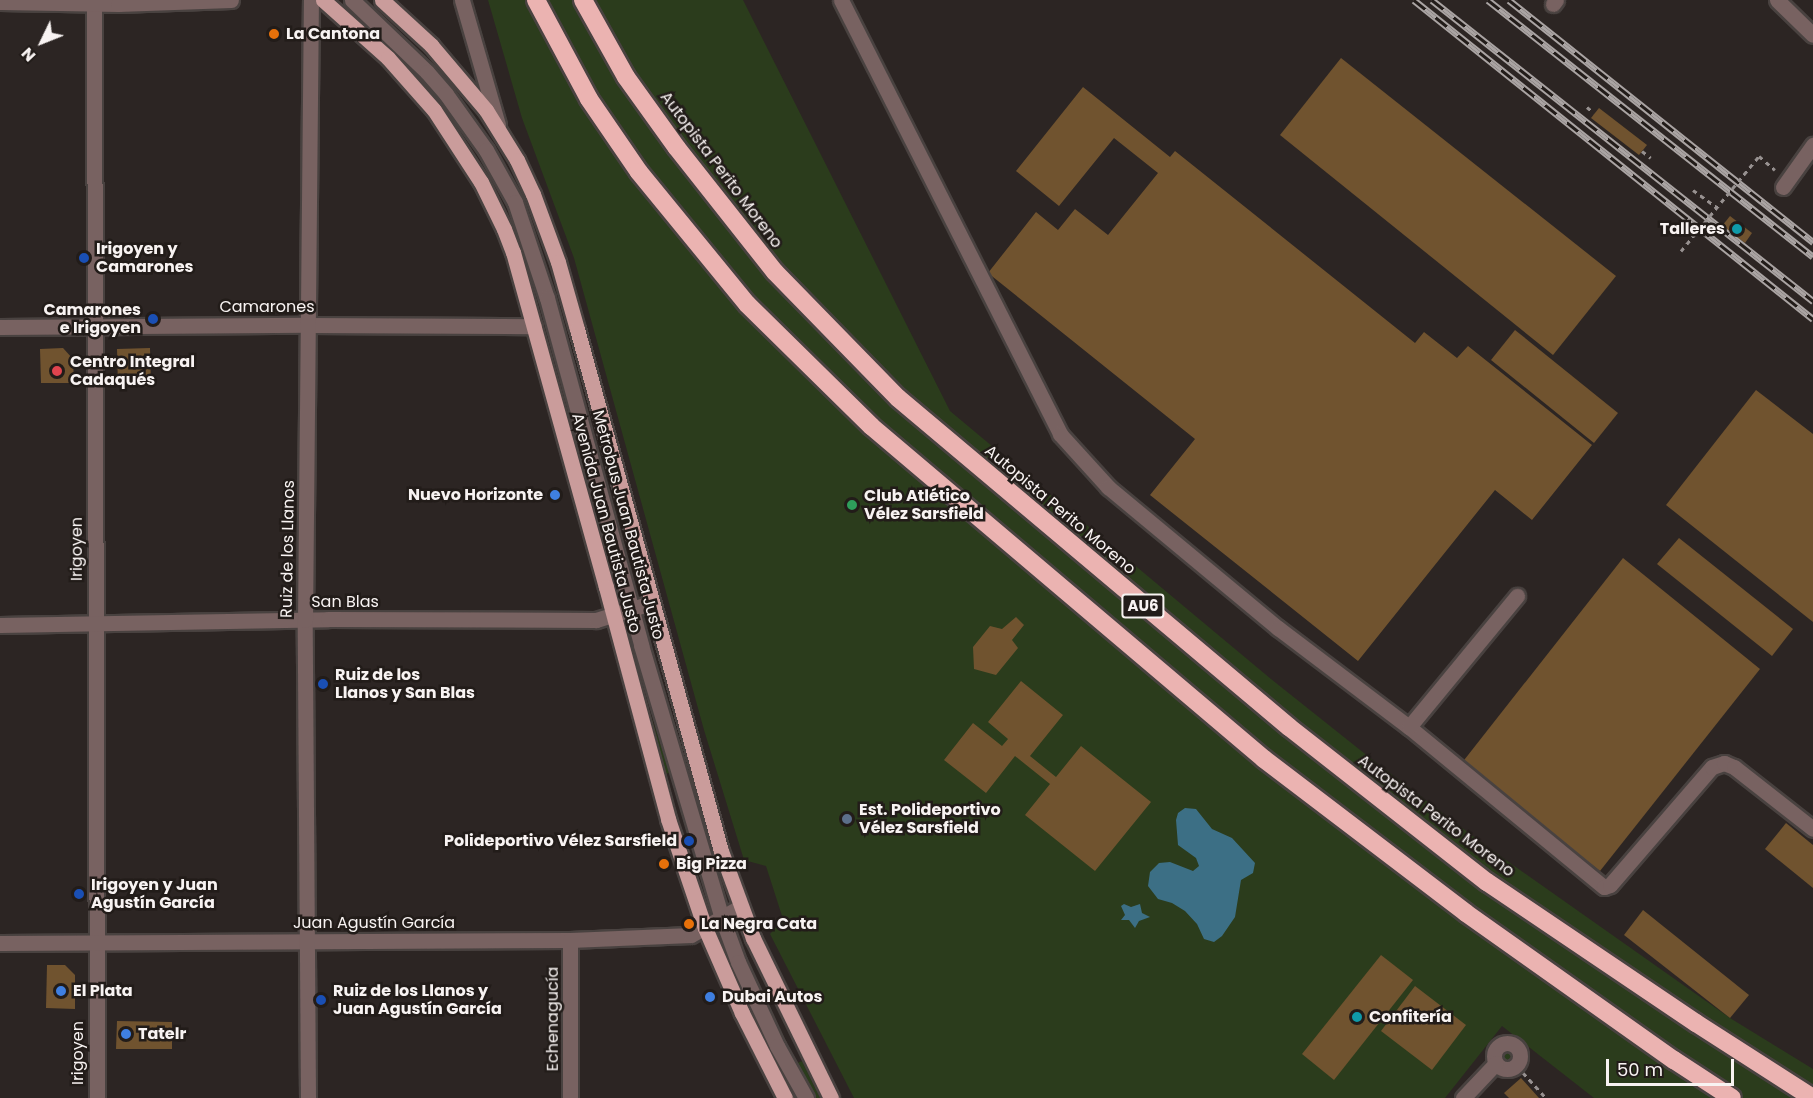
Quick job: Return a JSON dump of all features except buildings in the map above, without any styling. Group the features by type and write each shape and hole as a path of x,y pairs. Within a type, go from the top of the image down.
{"highway":[{"name":"AU6","path":"536,0 589,99 639,172 747,304 872,426 1264,759 1466,913 1674,1060 1732,1098"},
{"name":"Autopista Perito Moreno","path":"582,0 633,86 677,148 775,272 898,398 1288,728 1487,882 1696,1023 1813,1098"}],"main road":[{"name":"Avenida Juan Bautista Justo","path":"323,0 405,77 434,110 466,156 495,208 507,237 534,327 668,819 705,928 742,1013 785,1098"},
{"name":"Avenida Juan Bautista Justo","path":"382,0 450,66 499,130 533,194 558,262 710,815 740,907 807,1053 831,1098"}],"street":[{"path":"0,2 231,0"},
{"name":"Ruiz de los Llanos","path":"308,1098 309,942 305,620 311,0"},
{"name":"Metrobus Juan Bautista Justo","path":"352,0 427,72 446,94 486,150 515,202 547,298 632,609 723,918 738,962 777,1046 806,1098"},
{"path":"462,0 499,130"},
{"path":"841,0 1060,434 1117,494 1278,628 1409,727 1604,887 1610,885 1712,767 1724,763 1734,766 1813,829"},
{"path":"1777,0 1813,35"},
{"name":"Irigoyen","path":"94,2 97,1098"},
{"path":"1786,184 1813,145"},
{"name":"Camarones","path":"0,327 309,324 534,327"},
{"path":"1409,727 1517,596"},
{"name":"San Blas","path":"0,625 305,620 596,620 651,603"},
{"name":"Juan Agustín García","path":"0,943 570,940 691,935 740,907"},
{"name":"Echenagucía","path":"570,940 570,1098"},
{"path":"1462,1098 1496,1063 1495,1052 1498,1047 1510,1043 1521,1056 1516,1066 1507,1069 1496,1063"}],"path":[{"path":"1587,107 1594,113"},
{"path":"1642,152 1651,158"},
{"path":"1681,251 1759,156 1786,184"},
{"path":"1693,190 1716,207"},
{"path":"1516,1066 1546,1098"}],"green space":[{"name":"Club Atlético Vélez Sarsfield","path":"488,0 743,0 950,411 1271,679 1374,761 1486,846 1730,1018 1813,1069 1813,1098 1594,1098 1502,1026 1445,1098 854,1098 770,934 783,919 766,866 744,860 704,730 574,258 522,118"},
{"path":"648,713 650,713 670,773 664,774"},
{"path":"1507,1047 1513,1050 1516,1056 1513,1062 1507,1065 1501,1062 1498,1056 1501,1050"},
{"path":"802,1061 820,1098 815,1098 795,1064"}],"water":[{"path":"1185,808 1196,809 1212,829 1232,838 1255,863 1253,873 1241,880 1235,917 1222,936 1214,942 1204,939 1197,924 1185,911 1172,903 1158,899 1148,886 1150,872 1159,863 1170,862 1193,871 1199,866 1196,858 1178,845 1176,820 1178,813"},
{"path":"1124,904 1131,907 1140,904 1142,913 1150,917 1139,921 1135,928 1129,920 1121,920 1125,915 1121,906"}],"railway":[{"path":"1414,0 1813,319"},
{"path":"1432,0 1813,301"},
{"path":"1488,0 1813,257"},
{"path":"1509,0 1813,242"}],"place":[{"name":"La Cantona","path":"274,34"},
{"name":"Talleres","path":"1737,229"},
{"name":"Irigoyen y Camarones","path":"84,258"},
{"name":"Camarones e Irigoyen","path":"153,319"},
{"name":"Centro Integral Cadaqués","path":"57,371"},
{"name":"Nuevo Horizonte","path":"555,495"},
{"name":"Club Atlético Vélez Sarsfield","path":"852,505"},
{"name":"Ruiz de los Llanos y San Blas","path":"323,684"},
{"name":"Est. Polideportivo Vélez Sarsfield","path":"847,819"},
{"name":"Polideportivo Vélez Sarsfield","path":"689,841"},
{"name":"Big Pizza","path":"664,864"},
{"name":"Irigoyen y Juan Agustín García","path":"79,894"},
{"name":"La Negra Cata","path":"689,924"},
{"name":"El Plata","path":"61,991"},
{"name":"Dubai Autos","path":"710,997"},
{"name":"Ruiz de los Llanos y Juan Agustín García","path":"321,1000"},
{"name":"Confitería","path":"1357,1017"},
{"name":"Tatelr","path":"126,1034"}]}
